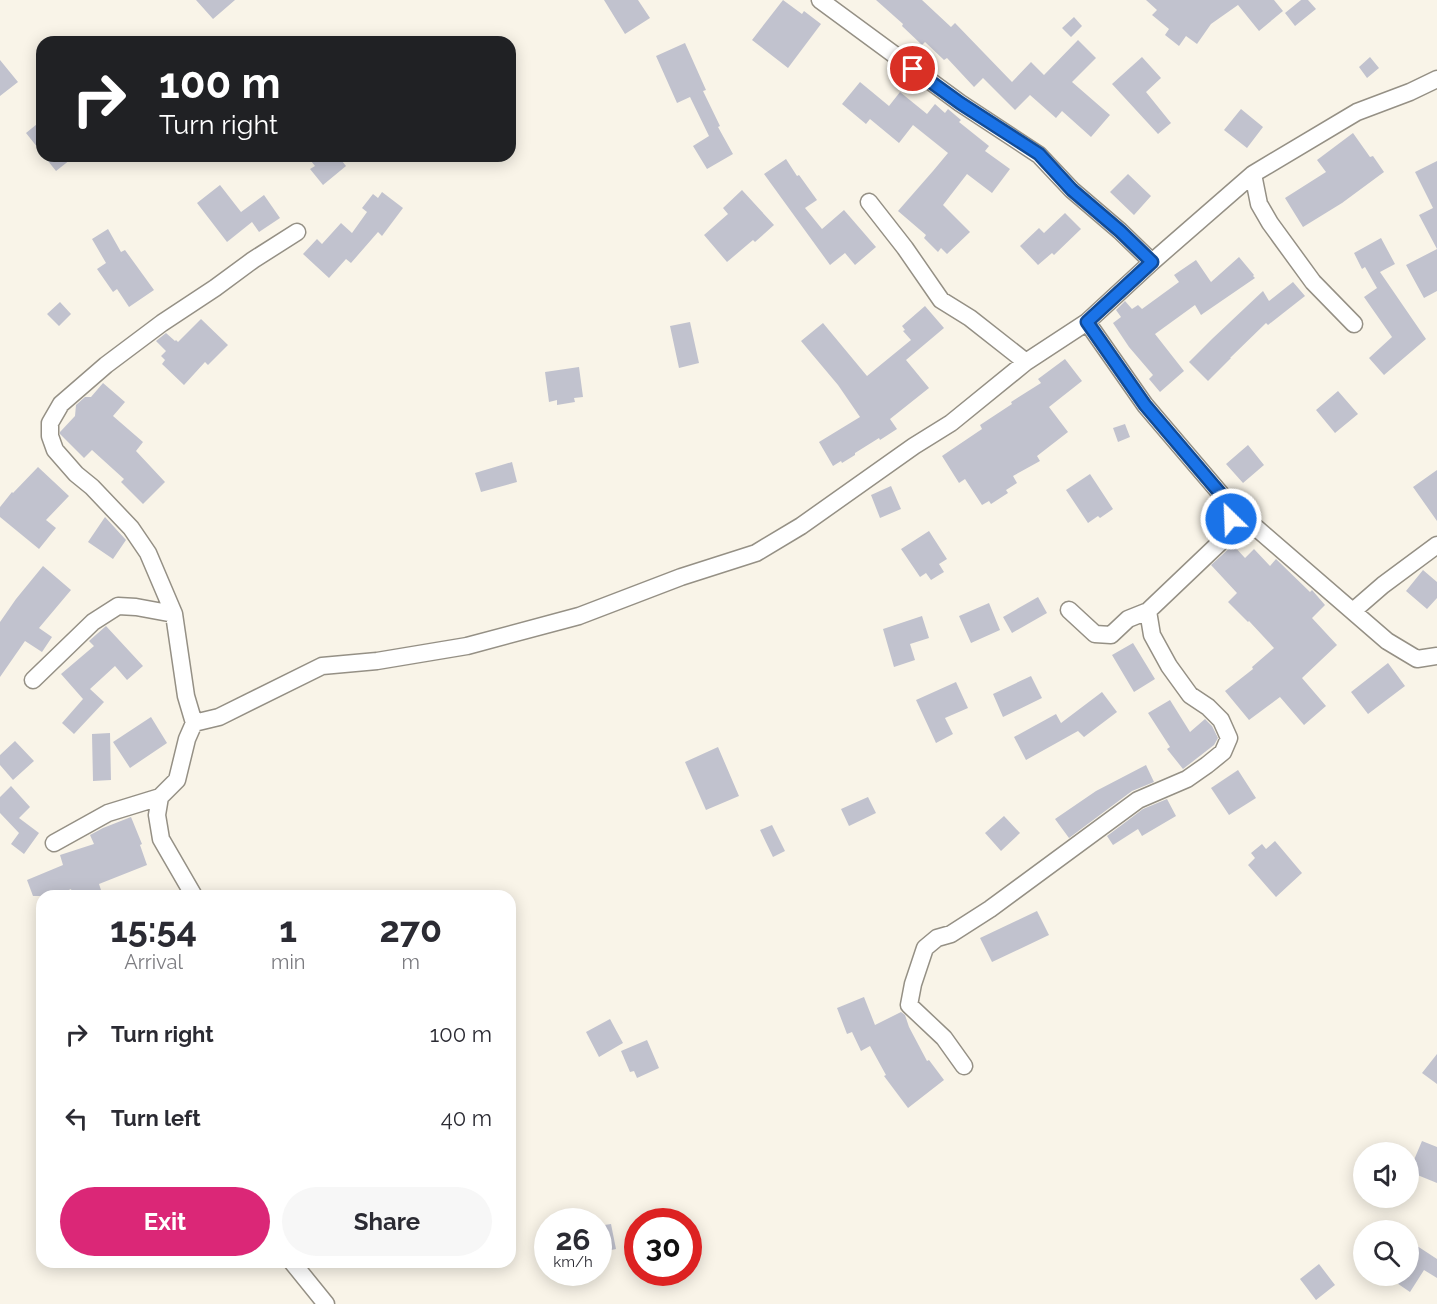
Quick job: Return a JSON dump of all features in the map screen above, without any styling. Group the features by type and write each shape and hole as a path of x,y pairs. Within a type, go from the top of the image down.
{"street":[{"path":"820,0 960,103 1039,154 1072,190 1152,262"},
{"path":"194,723 219,717 322,666 377,661 478,643 579,616 681,577 756,553 801,526 914,446 951,423 1026,362 1087,322 1253,174 1357,112 1437,79"},
{"path":"1253,174 1259,204 1270,223 1313,282 1354,324"},
{"path":"869,202 941,300 970,318 1026,362"},
{"path":"54,843 108,813 160,797 177,780 187,739 194,723 186,696 174,614 148,553 131,528 55,450 50,436 50,423 61,404 106,365 162,323 297,232"},
{"path":"1087,322 1145,405 1231,506 1388,641 1417,659 1437,656"},
{"path":"1231,506 1232,532"},
{"path":"1070,610 1095,634 1111,635 1128,619 1148,611 1232,532 1256,529"},
{"path":"1353,611 1383,585 1437,545"},
{"path":"33,680 93,622 118,606 174,614"},
{"path":"964,1066 944,1038 909,1005 913,984 925,948 937,938 951,934 969,923 1138,800 1187,778 1223,752 1229,738 1221,720 1208,706 1191,694 1169,666 1152,635 1148,611"},
{"path":"160,797 157,815 160,839 190,890"},
{"path":"297,1268 326,1304"}],"building":[{"path":"196,0 235,0 213,19"},
{"path":"604,0 638,0 650,18 625,34"},
{"path":"783,0 802,14 804,11 821,24 788,68 752,40"},
{"path":"876,0 922,0 951,27 955,23 1012,82 1031,62 1044,75 1078,40 1096,58 1072,82 1110,115 1091,137 1062,111 1056,118 1030,95 1015,110 983,78 974,87 947,58 944,60 925,42 922,45"},
{"path":"1146,0 1274,0 1283,11 1259,31 1238,5 1211,24 1197,44 1186,36 1179,46 1165,35 1169,29 1152,15 1157,10"},
{"path":"1301,0 1308,0 1316,9 1295,26 1285,13"},
{"path":"1074,17 1082,26 1071,37 1062,28"},
{"path":"685,43 706,90 703,91 720,126 718,127 733,154 707,169 693,146 709,136 690,97 677,103 656,56"},
{"path":"1142,57 1161,78 1146,92 1171,123 1158,134 1112,84"},
{"path":"1370,57 1379,68 1367,78 1359,67"},
{"path":"0,60 18,82 0,96"},
{"path":"860,82 889,106 900,92 927,114 935,104 945,113 948,109 961,120 959,122 989,146 985,151 1010,169 992,193 967,174 943,205 970,232 947,254 941,248 938,252 924,238 926,235 898,211 948,153 913,125 899,143 870,119 866,124 842,104"},
{"path":"1241,109 1263,127 1247,148 1224,130"},
{"path":"36,125 36,146 26,133"},
{"path":"1353,133 1384,172 1342,203 1303,227 1285,198 1326,172 1317,160"},
{"path":"786,159 817,200 805,208 822,229 844,210 876,247 855,265 845,253 830,265 764,174"},
{"path":"1437,161 1437,249 1419,215 1433,208 1415,172"},
{"path":"49,162 67,162 56,171"},
{"path":"312,162 343,162 346,166 323,185 310,169 315,166"},
{"path":"1128,174 1151,196 1134,215 1110,192"},
{"path":"220,185 241,212 264,195 280,218 259,232 252,222 227,242 197,203"},
{"path":"742,190 774,225 727,262 704,235 728,214 723,208"},
{"path":"382,192 403,208 382,236 378,232 351,263 346,259 329,278 303,254 317,239 322,244 341,223 352,233 367,212 362,208 373,194 378,198"},
{"path":"1065,213 1081,229 1054,255 1052,253 1038,265 1020,246 1039,228 1044,233"},
{"path":"108,229 121,252 125,250 154,290 129,307 117,289 113,292 97,269 106,263 92,239"},
{"path":"1381,238 1395,264 1380,272 1426,339 1384,375 1369,358 1392,337 1364,297 1377,288 1365,267 1362,269 1354,253"},
{"path":"1437,249 1437,291 1424,298 1406,265"},
{"path":"1239,257 1255,278 1201,315 1195,305 1155,334 1184,371 1160,392 1149,379 1153,375 1129,347 1113,323 1121,317 1116,310 1125,301 1132,309 1138,305 1142,309 1179,282 1174,275 1196,260 1211,282"},
{"path":"1293,282 1305,296 1268,325 1266,323 1208,381 1189,362 1263,291 1269,301"},
{"path":"60,302 71,314 59,326 47,314"},
{"path":"925,306 944,328 906,360 929,388 890,419 897,429 880,440 879,438 842,463 841,461 833,466 819,442 860,417 838,385 801,341 823,323 867,376 911,340 903,331 905,330 902,326"},
{"path":"201,319 228,345 208,365 205,362 184,385 162,364 165,360 161,356 166,351 156,341 166,333 178,342"},
{"path":"690,322 699,363 679,368 670,326"},
{"path":"1065,359 1082,381 1049,407 1068,432 1037,456 1040,461 1013,476 1017,483 1006,490 1008,493 991,504 989,501 982,505 965,479 959,483 942,456 982,429 980,425 1012,404 1011,402 1041,383 1038,379"},
{"path":"579,367 583,397 574,398 575,402 557,405 557,400 549,402 545,372"},
{"path":"103,383 125,402 113,416 143,442 136,451 165,482 143,504 121,482 124,479 92,450 84,458 60,434 75,416 76,405 85,397 91,397"},
{"path":"1338,391 1358,414 1335,433 1316,410"},
{"path":"1125,424 1130,437 1118,442 1113,428"},
{"path":"1248,445 1264,465 1243,483 1226,464"},
{"path":"512,462 517,482 481,492 475,473"},
{"path":"38,467 69,496 46,520 56,528 39,549 0,517 0,507"},
{"path":"1437,470 1437,521 1413,487"},
{"path":"1090,474 1113,509 1088,523 1066,490"},
{"path":"891,486 901,509 880,518 871,495"},
{"path":"105,517 126,540 113,559 88,542"},
{"path":"929,531 947,559 939,564 944,572 931,580 926,573 920,577 901,549"},
{"path":"1233,545 1245,558 1254,549 1270,566 1276,559 1310,592 1312,590 1325,605 1312,618 1337,645 1302,678 1326,706 1304,725 1280,697 1249,720 1225,691 1253,669 1252,667 1274,648 1228,602 1237,593 1211,565"},
{"path":"43,566 71,590 39,628 52,637 42,652 25,641 0,677 0,622"},
{"path":"1423,570 1437,582 1437,598 1427,609 1406,591"},
{"path":"1038,597 1047,613 1012,633 1003,617"},
{"path":"989,603 1000,630 971,643 959,616"},
{"path":"922,616 929,638 910,644 915,660 894,667 883,629"},
{"path":"106,626 143,666 127,680 115,666 90,689 104,702 74,734 62,723 83,699 61,674 94,646 89,641"},
{"path":"1133,643 1155,679 1134,692 1112,655"},
{"path":"1388,663 1405,686 1368,714 1351,692"},
{"path":"1031,676 1042,698 1003,717 993,694"},
{"path":"956,682 968,708 945,718 953,734 936,743 916,700"},
{"path":"1102,692 1117,712 1084,737 1078,731 1026,760 1014,737 1056,714 1061,723"},
{"path":"1170,700 1190,732 1205,719 1212,726 1218,738 1214,745 1183,769 1167,749 1170,747 1148,713"},
{"path":"151,717 167,743 130,768 113,742"},
{"path":"110,733 111,780 93,781 92,734"},
{"path":"15,741 34,761 13,780 0,765 0,755"},
{"path":"718,747 739,796 706,810 685,762"},
{"path":"1146,765 1154,782 1132,791 1069,838 1055,819 1096,791"},
{"path":"1238,770 1256,798 1229,815 1211,788"},
{"path":"11,786 30,807 19,818 39,833 24,854 11,844 19,833 0,813 0,797"},
{"path":"868,797 876,813 849,826 841,809"},
{"path":"1167,799 1176,816 1142,836 1138,829 1113,845 1107,836 1143,809"},
{"path":"1004,816 1020,833 1001,851 985,833"},
{"path":"131,817 142,844 140,845 147,865 99,884 101,890 36,890 36,896 33,896 27,880 63,865 60,855 94,844 90,835"},
{"path":"772,825 785,851 773,857 760,830"},
{"path":"1275,841 1302,873 1276,897 1248,865 1255,858 1251,853 1262,844 1266,849"},
{"path":"1037,911 1049,935 992,962 980,938"},
{"path":"864,997 875,1025 901,1012 905,1015 927,1061 929,1060 944,1080 908,1108 884,1076 886,1075 870,1046 861,1051 852,1032 847,1034 837,1008"},
{"path":"610,1019 623,1043 599,1057 586,1032"},
{"path":"647,1040 659,1068 637,1078 634,1071 630,1072 621,1051"},
{"path":"1437,1054 1437,1084 1422,1073"},
{"path":"1422,1141 1437,1147 1437,1183 1419,1176 1419,1148"},
{"path":"612,1229 616,1249 612,1250"},
{"path":"1419,1247 1437,1259 1437,1278 1424,1270 1419,1278"},
{"path":"1319,1264 1335,1285 1316,1300 1300,1279"},
{"path":"1401,1286 1414,1286 1410,1292"}],"route":[{"path":"913,69 960,103 1039,154 1072,190 1152,262 1087,322 1145,405 1231,506 1231,519"}]}
